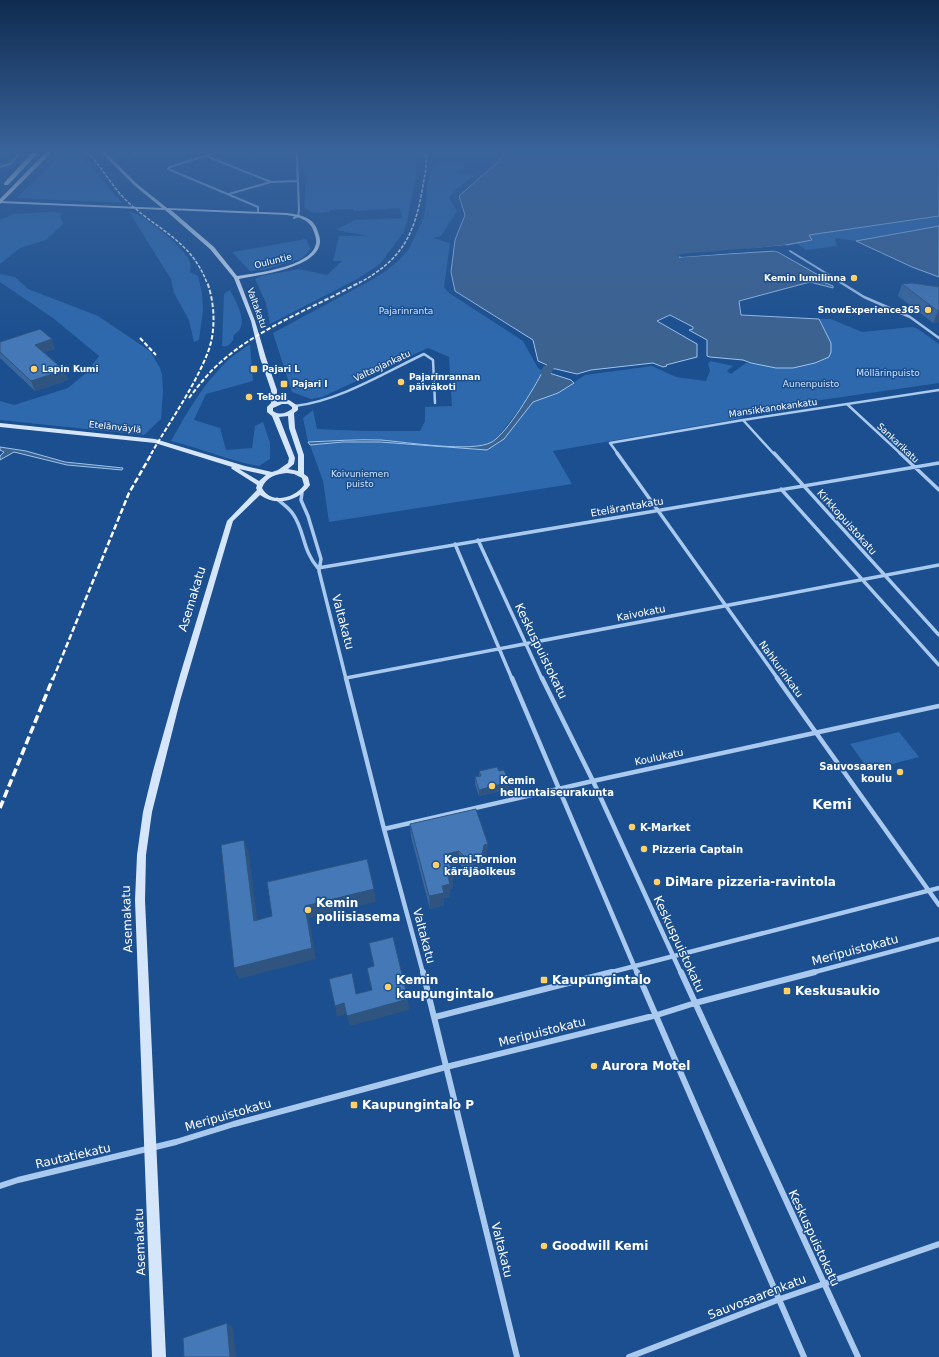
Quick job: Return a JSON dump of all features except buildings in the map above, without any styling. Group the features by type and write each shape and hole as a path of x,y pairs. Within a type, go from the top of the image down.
{"main road":[{"name":"Valtakatu","path":"175,215 212,248 236,278 253,321 262,358 274,390 274,404 269,410 275,415"},
{"name":"Ouluntie","path":"236,278 293,265 308,259 313,255 319,239 316,234 305,223 296,217 283,215"},
{"path":"274,390 295,406 295,410 291,413 286,415 275,415 292,458 290,464 280,472"},
{"path":"274,404 289,402"},
{"path":"291,413 290,419 292,433 300,452 301,474"},
{"name":"Etelänväylä","path":"0,425 155,441 178,446 224,463 272,474"},
{"name":"Etelänväylä","path":"224,463 259,488"},
{"path":"280,472 295,472 301,474 307,481 305,489 302,493 290,498 268,498 259,488 266,477 272,474 280,472"},
{"name":"Asemakatu","path":"159,1357 139,872 142,841 149,804 179,694 230,521 252,501 259,488"},
{"name":"Asemakatu","path":"252,501 268,498"}],"street":[{"path":"790,251 864,297 910,317 939,338"},
{"name":"Valtaojankatu","path":"295,406 313,404 334,397 424,354 433,360 435,403"},
{"name":"Mansikkanokankatu","path":"610,443 743,420 939,390"},
{"name":"Sankarikatu","path":"848,405 939,490"},
{"name":"Kirkkopuistokatu","path":"743,420 939,635"},
{"name":"Nahkurinkatu","path":"610,443 939,905"},
{"name":"Etelärantakatu","path":"318,568 939,463"},
{"path":"781,489 939,665"},
{"name":"Valtakatu","path":"302,493 301,500 308,516 321,559 318,568"},
{"name":"Valtakatu","path":"277,499 289,507 298,520 310,560 318,568 384,829 435,1018 517,1357"},
{"name":"Keskuspuistokatu","path":"478,540 525,644 593,781 858,1357"},
{"path":"455,544 635,967 804,1357"},
{"name":"Kaivokatu","path":"346,678 939,565"},
{"name":"Koulukatu","path":"384,829 593,781 939,706"},
{"path":"435,1018 939,888"},
{"name":"Meripuistokatu","path":"151,1148 446,1067 656,1014 939,939"},
{"name":"Rautatiekatu","path":"0,1186 18,1180 151,1148"},
{"name":"Sauvosaarenkatu","path":"628,1357 824,1283 939,1244"}],"green space":[{"path":"11,215 61,215 63,224 46,240 20,248 0,264 0,220"},
{"path":"131,215 138,215 143,218 179,247 186,254 189,260 191,266 190,272 198,276 202,293 203,310 199,340 194,342 189,320 174,293 171,279"},
{"path":"401,215 408,215 403,233 380,264 359,278 270,324 266,303 255,279 261,276 299,269 327,275 342,261 333,261 339,236 368,236 336,230 355,220 402,218"},
{"name":"Pajarinranta","path":"424,215 454,215 441,236 433,238 450,243 444,287 449,293 523,341 538,368 543,371 526,400 500,435 492,442 483,445 455,447 381,440 308,442 303,418 313,410 317,429 420,431 425,421 425,407 452,406 449,357 428,348 322,397 311,399 292,392 273,333 386,271 409,249"},
{"path":"939,216 939,226 856,241 835,238 837,246 806,250 796,243 812,240 809,235"},
{"path":"306,239 311,249 301,259 266,269 250,271 232,252"},
{"path":"0,274 15,277 28,289 98,316 150,351 160,368 162,375 163,391 161,419 144,435 0,420 0,401 14,405 68,388 86,373 99,356 53,318 0,282"},
{"path":"230,290 242,319 239,330 235,334 233,341 229,345 222,346 224,294"},
{"name":"Koivuniemen puisto","path":"819,319 831,319 862,332 912,327 918,329 939,344 939,383 738,412 743,418 553,451 572,484 329,522 323,481 310,445 343,442 380,442 487,450 504,439 533,402 558,393 585,375 652,366 676,377 706,381 710,371 708,364 710,361 733,366 727,371 731,374 746,363 793,368 829,357 831,343"},
{"path":"250,344 253,381 206,394 194,420 220,428 226,450 252,448 255,426 263,422 270,443 270,459 259,466 248,464 171,441 211,378 228,360"},
{"path":"899,732 919,757 869,770 850,744"}],"shaded area":[{"path":"465,215 939,215 809,235 812,240 786,245 679,257 776,251 820,276 818,280 833,286 833,288 810,282 739,301 741,315 819,319 831,343 831,352 829,357 815,363 793,368 776,368 743,360 707,356 707,340 689,330 693,329 693,327 670,315 657,321 697,344 697,357 663,367 653,363 591,370 577,374 547,368 547,365 538,361 533,340 455,291 451,272 455,240"},
{"path":"939,226 939,277 912,267 856,241"},
{"path":"543,371 571,380 574,383 558,393 533,402 504,439 487,450 380,442 343,442 310,445 308,442 381,440 455,447 483,445 492,442 498,437 513,420"},
{"path":"0,447 26,451 65,462 123,468 122,470 67,465 14,452 0,460 0,456 4,452 0,450"}],"pier":[{"path":"786,245 787,247 773,249 779,250 780,252 772,250 682,257 678,256 681,254"}],"railway":[{"path":"144,215 169,234 191,254 200,267 207,283"},
{"path":"359,283 374,274 396,254 411,231 417,215"},
{"path":"151,454 189,391 211,344 214,317 212,299 207,282"},
{"path":"189,398 200,383 222,361 254,338 271,327 360,282"},
{"path":"140,338 156,355"},
{"path":"53,679 129,493 152,453"},
{"path":"0,808 53,678"}],"place":[{"name":"Kemin lumilinna","path":"854,278"},
{"name":"SnowExperience365","path":"928,310"},
{"name":"Lapin Kumi","path":"34,369"},
{"name":"Pajari L","path":"254,369"},
{"name":"Pajarinrannan päiväkoti","path":"401,382"},
{"name":"Pajari I","path":"284,384"},
{"name":"Teboil","path":"249,397"},
{"name":"Sauvosaaren koulu","path":"900,772"},
{"name":"Kemin helluntaiseurakunta","path":"492,786"},
{"name":"K-Market","path":"632,827"},
{"name":"Pizzeria Captain","path":"644,849"},
{"name":"Kemi-Tornion käräjäoikeus","path":"436,865"},
{"name":"DiMare pizzeria-ravintola","path":"657,882"},
{"name":"Kemin poliisiasema","path":"308,910"},
{"name":"Kaupungintalo","path":"544,980"},
{"name":"Kemin kaupungintalo","path":"388,987"},
{"name":"Keskusaukio","path":"787,991"},
{"name":"Aurora Motel","path":"594,1066"},
{"name":"Kaupungintalo P","path":"354,1105"},
{"name":"Goodwill Kemi","path":"544,1246"}],"district":[{"name":"Kemi","path":"832,804"}],"park label":[{"name":"Möllärinpuisto","path":"888,373"},
{"name":"Aunenpuisto","path":"811,384"}]}
